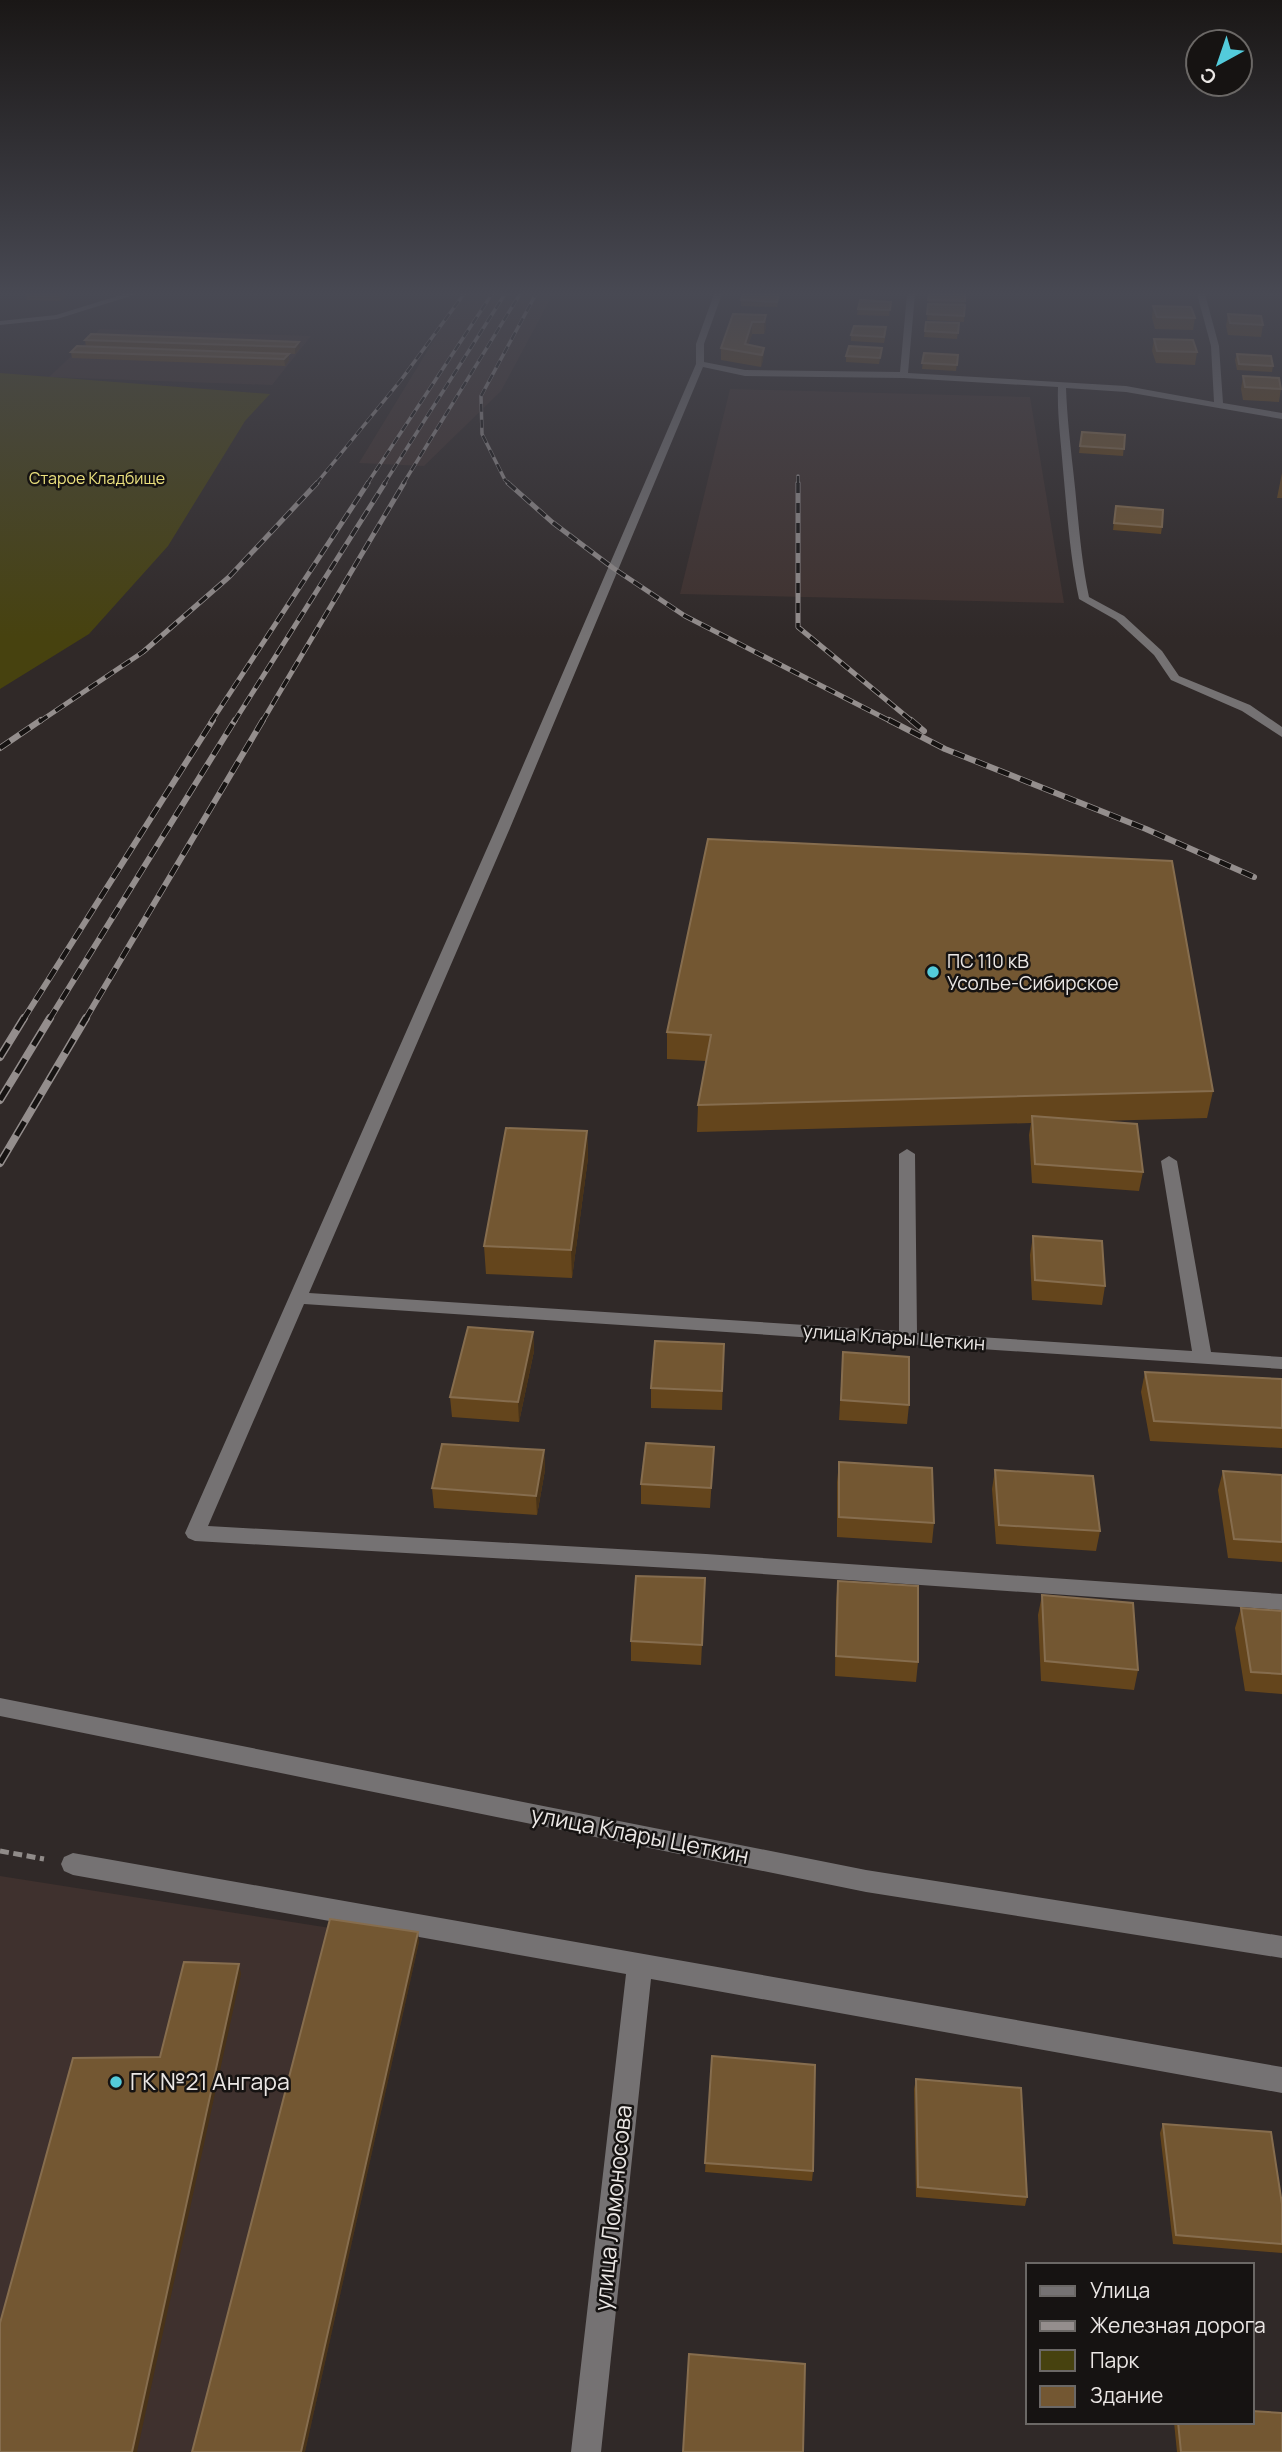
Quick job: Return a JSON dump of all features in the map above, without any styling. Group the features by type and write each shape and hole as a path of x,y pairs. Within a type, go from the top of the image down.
{"street":[{"path":"681,408 503,828 195,1533 706,1562 1282,1602"},
{"path":"1062,408 1075,556 1084,599 1119,618 1158,653 1175,678 1246,708 1282,733"},
{"path":"1242,408 1282,416"},
{"path":"907,1154 908,1337"},
{"path":"1169,1161 1203,1359"},
{"name":"улица Клары Цеткин","path":"297,1298 1282,1363"},
{"name":"улица Клары Цеткин","path":"0,1707 866,1881 1282,1947"},
{"path":"73,1864 1282,2080"},
{"name":"улица Ломоносова","path":"586,2452 640,1964"}],"path":[{"path":"0,1851 73,1864"}],"shaded area":[{"path":"392,408 483,408 424,466 359,463"},
{"path":"725,408 1032,408 1064,603 680,594"},
{"path":"0,1876 419,1942 305,2452 0,2452"}],"green space":[{"name":"Старое Кладбище","path":"0,408 257,408 245,421 168,546 89,634 0,689"}],"building":[{"path":"1082,432 1125,435 1124,449 1080,446"},
{"path":"1116,506 1163,510 1162,527 1114,523"},
{"name":"ПС 110 кВ Усолье-Сибирское","path":"708,839 1172,861 1213,1091 698,1105 711,1035 667,1032"},
{"path":"1032,1116 1137,1124 1143,1172 1035,1164"},
{"path":"506,1128 587,1131 571,1250 484,1246"},
{"path":"1033,1236 1102,1241 1105,1286 1035,1280"},
{"path":"468,1327 533,1332 518,1402 450,1397"},
{"path":"655,1341 724,1344 722,1391 651,1388"},
{"path":"843,1352 909,1357 909,1405 841,1400"},
{"path":"1145,1372 1282,1379 1282,1428 1154,1421"},
{"path":"646,1443 714,1447 711,1488 641,1484"},
{"path":"442,1444 544,1450 536,1496 432,1488"},
{"path":"839,1462 932,1468 934,1523 839,1517"},
{"path":"995,1470 1093,1476 1100,1531 999,1525"},
{"path":"1223,1471 1282,1475 1282,1542 1234,1539"},
{"path":"636,1576 705,1578 702,1645 631,1641"},
{"path":"838,1581 918,1586 918,1662 836,1656"},
{"path":"1042,1595 1133,1603 1138,1670 1045,1661"},
{"path":"1241,1608 1282,1611 1282,1674 1251,1672"},
{"path":"330,1919 418,1932 301,2452 192,2452"},
{"path":"184,1962 239,1964 132,2452 0,2452 0,2323 73,2058 160,2057"},
{"path":"712,2056 815,2065 813,2171 705,2163"},
{"path":"916,2079 1021,2088 1027,2197 918,2187"},
{"path":"1163,2124 1271,2132 1282,2204 1282,2244 1176,2235"},
{"path":"689,2354 805,2364 803,2452 683,2452"},
{"path":"1254,2411 1282,2413 1282,2452 1181,2452 1178,2424 1254,2424"}],"railway":[{"path":"316,484 378,408"},
{"path":"367,484 417,408"},
{"path":"384,484 432,408"},
{"path":"403,484 450,408"},
{"path":"481,408 482,434 505,480 510,484"},
{"path":"798,476 798,627 913,722"},
{"path":"39,722 143,652 229,577 317,483"},
{"path":"211,722 368,483"},
{"path":"234,722 385,483"},
{"path":"262,722 404,483"},
{"path":"508,483 552,522 613,568 685,616 892,722"},
{"path":"0,748 41,720"},
{"path":"23,1020 213,720"},
{"path":"49,1020 235,720"},
{"path":"85,1020 263,720"},
{"path":"889,720 945,749 1146,829 1254,877"},
{"path":"911,720 924,731"},
{"path":"0,1057 24,1018"},
{"path":"0,1100 50,1018"},
{"path":"0,1163 86,1018"}],"place":[{"name":"ПС 110 кВ Усолье-Сибирское","path":"933,972"},
{"name":"ГК №21 Ангара","path":"116,2082"}]}
